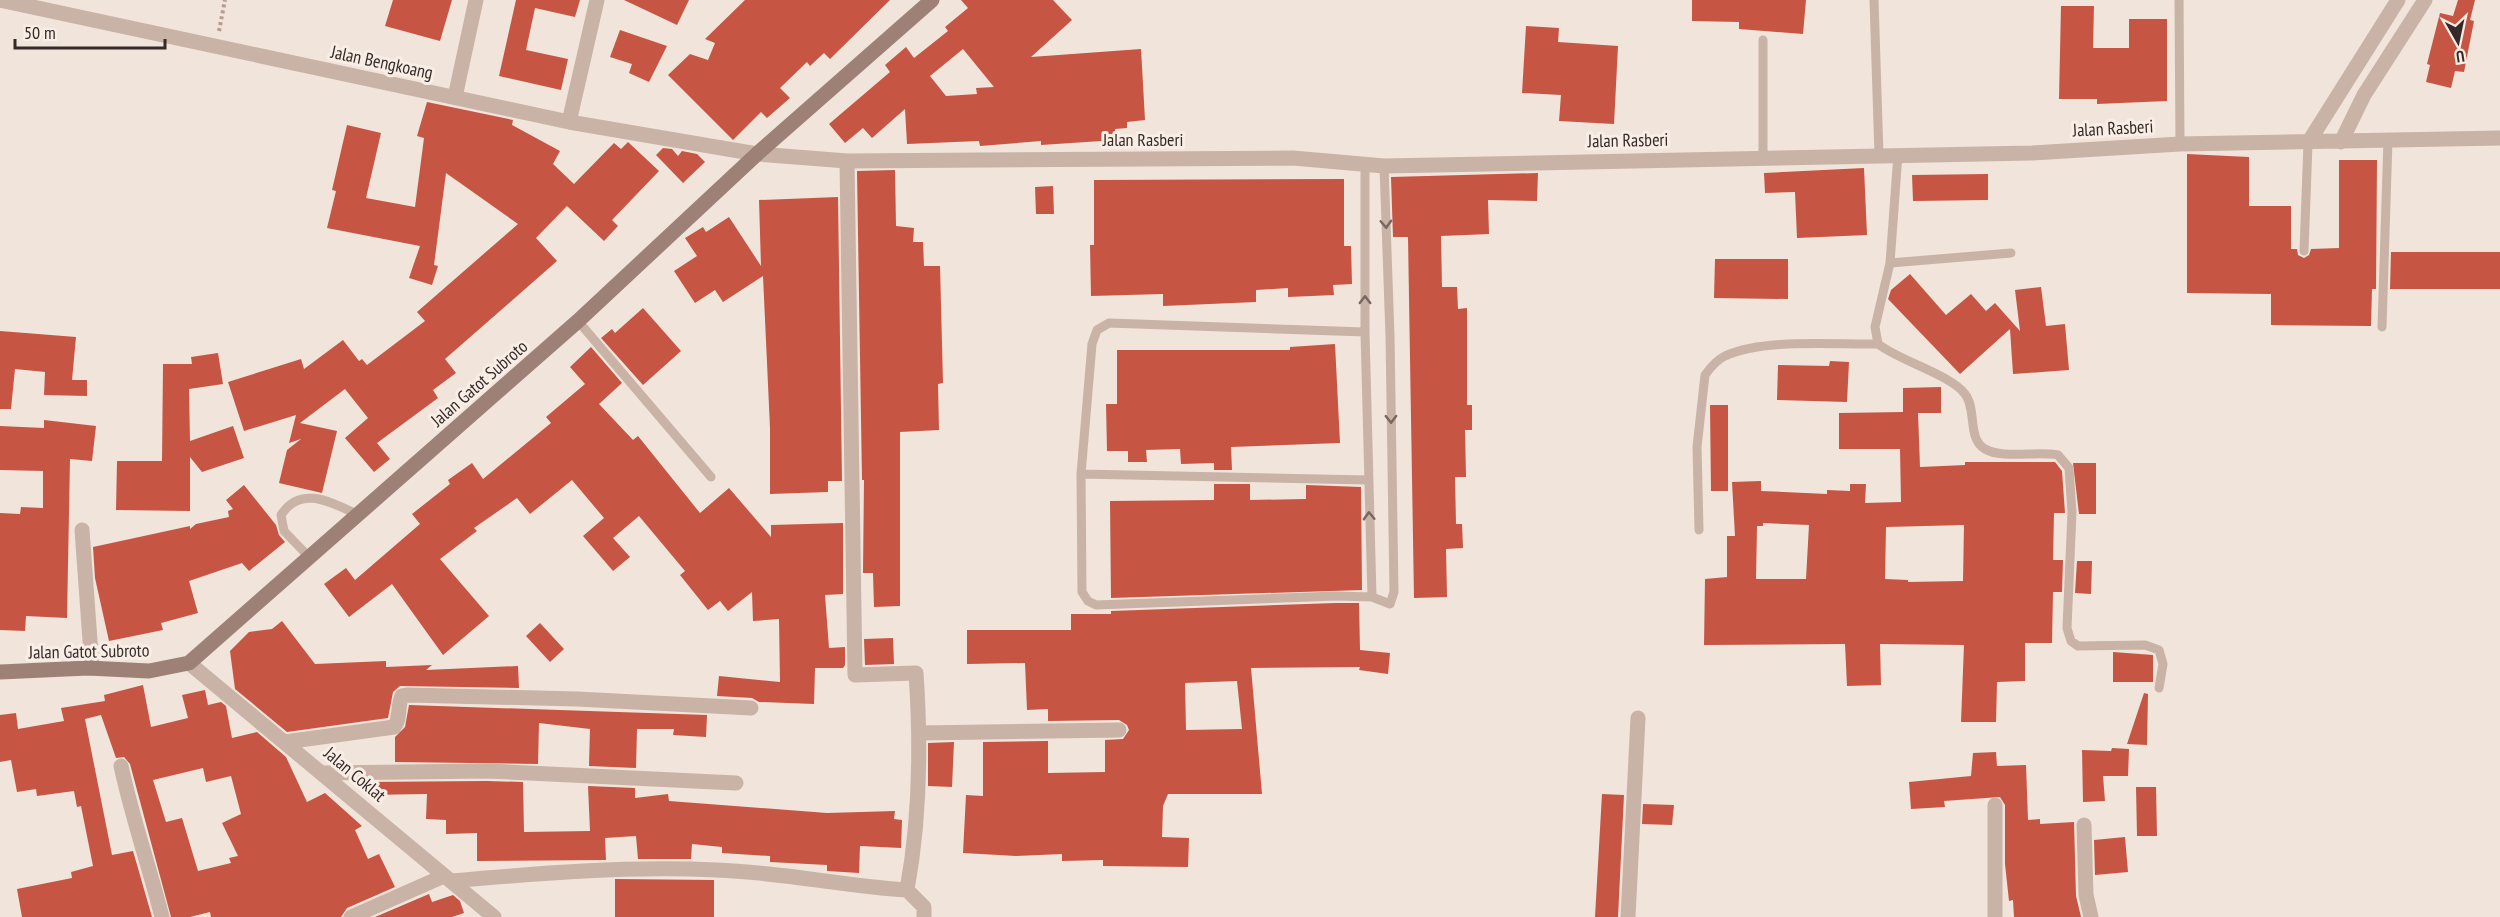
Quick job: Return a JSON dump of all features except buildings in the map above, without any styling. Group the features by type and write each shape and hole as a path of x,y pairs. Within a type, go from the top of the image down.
{"main road":[{"name":"Jalan Gatot Subroto","path":"0,672 92,668 149,671 189,663 578,321 757,154 932,0"}],"street":[{"name":"Jalan Bengkoang","path":"0,0 569,122 757,154"},
{"path":"454,97 476,0"},
{"path":"569,122 597,0"},
{"path":"2308,143 2398,0"},
{"path":"2341,142 2364,95 2425,0"},
{"name":"Jalan Rasberi","path":"757,154 847,160 1293,158 1384,166 1763,156 2032,153 2180,144 2500,138"},
{"path":"847,160 855,675 916,673 920,733 913,855 907,890"},
{"path":"82,530 92,668"},
{"name":"Jalan Coklat","path":"189,663 494,917"},
{"path":"285,742 394,728 397,724 399,702 402,696 408,695 578,699 751,708"},
{"path":"1628,917 1638,717"},
{"path":"920,733 1119,730"},
{"path":"121,766 131,814 149,867 162,917"},
{"path":"323,773 487,771 736,783"},
{"path":"1995,804 1995,917"},
{"path":"2084,825 2086,895 2091,917"},
{"path":"351,917 448,879 536,873 716,870 807,877 867,888 907,890 924,907 924,917"}],"lane":[{"path":"1874,0 1879,155"},
{"path":"2179,0 2180,144"},
{"path":"1763,40 1763,156"},
{"path":"2382,327 2388,140"},
{"path":"2304,251 2308,143"},
{"path":"1878,344 1875,327 1890,263 1898,154"},
{"path":"1365,166 1365,332 1372,597"},
{"path":"1365,332 1109,323 1097,330 1092,344 1081,474 1082,592 1088,601 1096,604 1372,597 1390,604 1394,592 1390,336 1384,166"},
{"path":"1890,263 2012,253"},
{"path":"578,321 711,477"},
{"path":"1699,530 1697,447 1705,375 1712,366 1722,357 1740,350 1769,346 1878,344 1888,352 1954,385 1965,394 1976,436 1983,448 1995,453 2058,455 2069,468 2072,512 2067,628 2071,641 2078,646 2145,645 2159,650 2163,664 2159,688"},
{"path":"1081,474 1368,480"},
{"path":"310,558 284,531 282,515 289,503 306,498 326,501 359,515"}],"path":[{"path":"216,46 225,0"}]}
